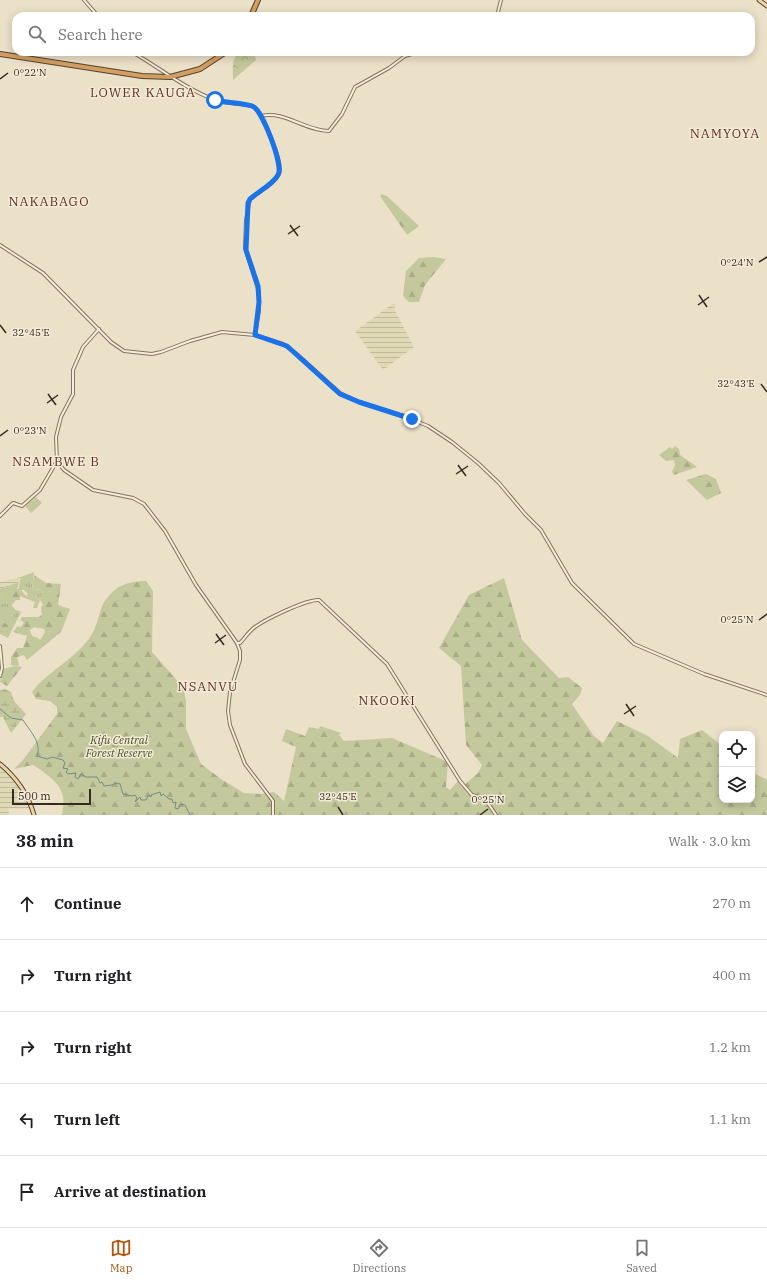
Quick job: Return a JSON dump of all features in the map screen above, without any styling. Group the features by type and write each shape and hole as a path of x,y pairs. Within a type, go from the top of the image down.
{"highway":[{"path":"253,12 258,0"},
{"path":"0,54 12,56"},
{"path":"13,56 142,76 170,77 200,69 220,56"}],"main road":[{"path":"759,0 767,6"},
{"path":"0,764 18,783 28,798 34,815"}],"street":[{"path":"84,0 94,12"},
{"path":"498,12 501,0"},
{"path":"138,56 170,77 215,100 228,104 251,106 256,109 261,116 268,131 280,167 278,176 250,199 248,203 246,250 258,286 259,302 255,335"},
{"path":"261,116 271,114 312,129 328,131 342,114 355,87 389,68 405,56"},
{"path":"0,245 43,273 99,329 124,351 152,354 222,332 255,335 287,346 340,394 424,424 468,454 500,483 525,514 541,530 572,583 634,644 704,674 767,695"},
{"path":"0,516 13,503 22,506 33,497 40,490 57,460 56,437 62,417 73,394 73,370 82,347 99,329"},
{"path":"57,460 64,470 93,490 133,498 144,504 165,531 203,595 237,643 240,649 240,660 230,692 228,711 230,725 245,764 273,801 273,815"},
{"path":"237,643 240,643 254,628 266,620 310,601 319,600 387,664 460,781 472,795 485,799 496,815"},
{"path":"0,646 2,668 0,676"}],"shaded area":[{"path":"394,303 396,305 394,309 414,347 383,370 355,331"},
{"path":"21,577 19,582 0,589 0,582"},
{"path":"0,763 10,770 21,783 32,808 8,809 9,815 0,815"}],"green space":[{"path":"236,56 255,56 256,60 233,80 233,69"},
{"path":"382,194 388,197 419,226 407,235 380,196"},
{"path":"434,257 446,259 425,285 419,302 409,302 403,296 406,271 419,258"},
{"path":"675,446 679,449 680,455 697,467 674,475 672,472 675,465 674,460 666,461 659,455 670,447 672,449"},
{"path":"706,474 716,479 721,493 707,500 686,480"},
{"path":"36,497 42,503 31,513 25,506"},
{"path":"34,572 32,589 43,590 40,600 26,596 28,594 24,590 18,590 21,577"},
{"path":"34,575 46,583 61,584 58,605 70,609 61,632 27,660 24,655 17,657 19,666 11,665 11,657 17,648 23,648 27,636 13,632 18,626 21,627 24,622 20,620 22,617 39,617 42,614 41,608 43,604 40,600 43,590 32,589","holes":["34,627 44,629 45,632 40,640 33,636 30,630"]},
{"name":"Kifu Central Forest Reserve","path":"504,578 522,640 559,678 568,677 582,688 580,695 572,704 593,735 603,743 617,721 648,736 678,758 680,739 702,730 719,744 719,803 755,803 755,774 767,780 767,815 62,815 63,796 59,786 51,778 33,765 14,769 23,760 57,714 57,707 50,701 36,699 32,692 39,684 74,655 89,639 97,624 103,604 110,595 125,584 146,581 153,591 152,652 183,687 186,701 186,729 201,764 221,779 244,793 261,794 274,792 284,801 296,747 282,741 286,729 305,736 309,727 319,729 320,726 341,733 339,735 344,741 392,738 448,762 446,787 450,790 458,781 462,787 478,773 482,765 466,745 461,666 439,648 469,595"},
{"path":"19,582 17,589 22,591 26,596 40,600 37,608 33,608 35,602 20,596 20,600 16,600 11,606 0,595 0,589"},
{"path":"0,595 16,610 21,612 13,628 0,620"},
{"path":"0,620 13,628 8,638 0,634"},
{"path":"14,666 22,667 7,686 0,682 3,669"},
{"path":"5,689 11,692 14,701 26,714 11,733 3,717 0,717 0,690"}],"waterway":[{"path":"0,709 11,718 23,720 37,742 37,756 47,759 52,757 63,760 65,763 63,768 68,769 66,772 68,774 76,773 75,777 78,779 81,774 86,777 97,777 100,783 102,782 104,786 116,783 120,784 123,794 132,796 135,795 137,798 135,802 140,797 141,800 146,800 148,796 152,796 151,795 160,792 161,796 163,794 169,799 172,799 173,803 176,802 175,808 178,809 181,804 185,805 190,815"}],"district":[{"name":"LOWER KAUGA","path":"143,92"},
{"name":"NAMYOYA","path":"725,133"},
{"name":"NAKABAGO","path":"49,201"},
{"name":"NSAMBWE B","path":"56,461"},
{"name":"NSANVU","path":"208,686"},
{"name":"NKOOKI","path":"387,700"}],"route":[{"path":"215,100 228,104 248,105 256,109 268,131 280,167 278,176 263,190 250,199 248,203 246,250 256,278 259,292 259,312 255,335 287,346 340,394 353,400 412,419"}]}
